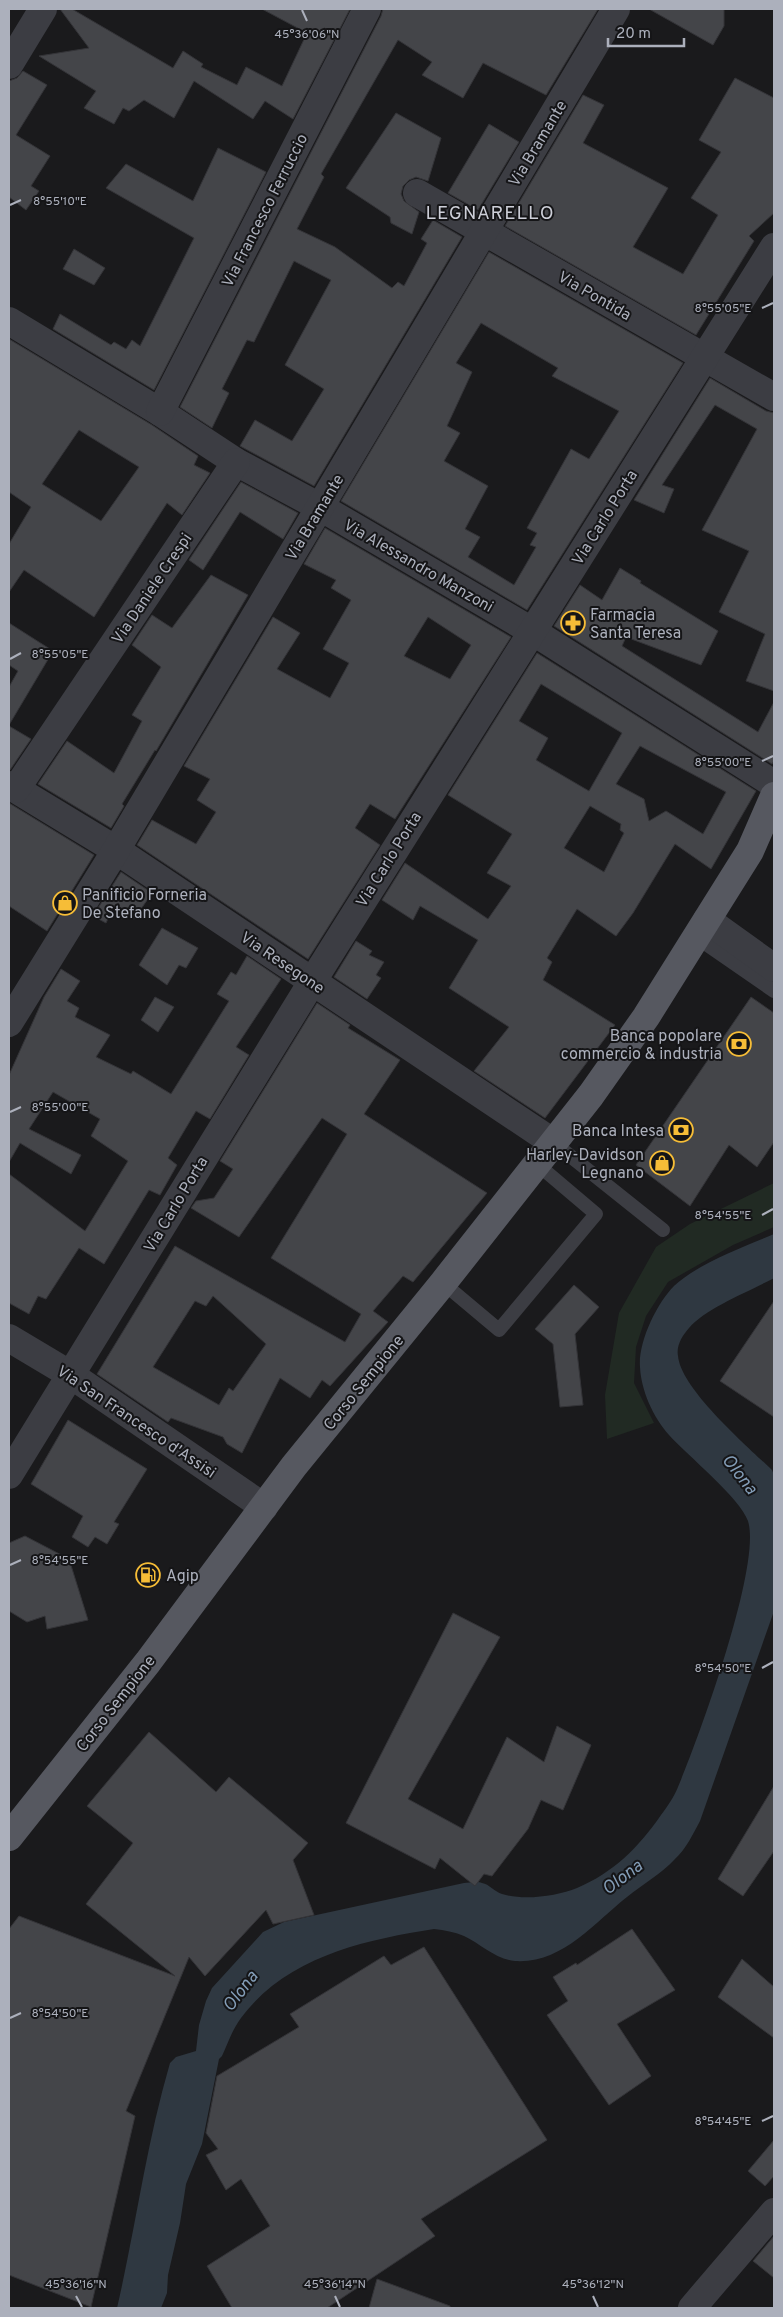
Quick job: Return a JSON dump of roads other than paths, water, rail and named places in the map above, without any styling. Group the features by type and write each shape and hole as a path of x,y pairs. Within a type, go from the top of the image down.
{"main road":[{"name":"Corso Sempione","path":"9,1838 148,1662 294,1466 554,1143 646,1017 750,851 774,796"},
{"name":"Corso Sempione","path":"750,851 774,823"}],"street":[{"path":"9,65 43,9"},
{"name":"Via Francesco Ferruccio","path":"160,412 368,9"},
{"name":"Via Bramante","path":"9,1023 116,850 616,9"},
{"name":"Via Pontida","path":"417,193 774,397"},
{"name":"Via Carlo Porta","path":"9,1475 312,982 774,248"},
{"name":"Via Alessandro Manzoni","path":"9,321 160,412 236,462 320,507 532,631 774,784"},
{"name":"Via Daniele Crespi","path":"12,787 236,462"},
{"name":"Via Resegone","path":"12,787 116,850 554,1143"},
{"path":"702,928 774,968"},
{"name":"Via San Francesco d'Assisi","path":"9,1338 71,1375 264,1507"},
{"path":"692,2308 774,2212"}],"lane":[{"path":"702,928 774,991"},
{"path":"554,1143 663,1230"},
{"path":"443,1283 499,1330 596,1214 537,1164"}],"water":[{"name":"Olona","path":"774,1234 774,1278 729,1300 696,1321 686,1331 678,1349 682,1369 702,1400 772,1470 774,1475 774,1611 700,1821 683,1851 664,1869 576,1940 548,1956 532,1960 508,1960 464,1936 434,1929 407,1933 354,1946 303,1966 280,1980 259,1997 241,2018 219,2059 202,2144 186,2184 180,2223 168,2275 167,2293 161,2308 117,2308 154,2124 170,2063 176,2057 196,2051 199,2025 212,1988 263,1932 284,1922 464,1883 480,1882 502,1894 520,1897 540,1897 569,1891 590,1882 614,1867 644,1838 670,1802 678,1787 699,1732 726,1653 746,1575 750,1543 748,1521 735,1501 669,1435 653,1412 645,1394 641,1376 640,1357 642,1346 655,1313 674,1286 708,1263"}],"place":[{"name":"Farmacia Santa Teresa","path":"573,623"},
{"name":"Panificio Forneria De Stefano","path":"65,903"},
{"name":"Banca popolare commercio & industria","path":"739,1044"},
{"name":"Banca Intesa","path":"681,1130"},
{"name":"Harley-Davidson Legnano","path":"662,1163"},
{"name":"Agip","path":"148,1575"}],"district":[{"name":"LEGNARELLO","path":"490,212"}]}
